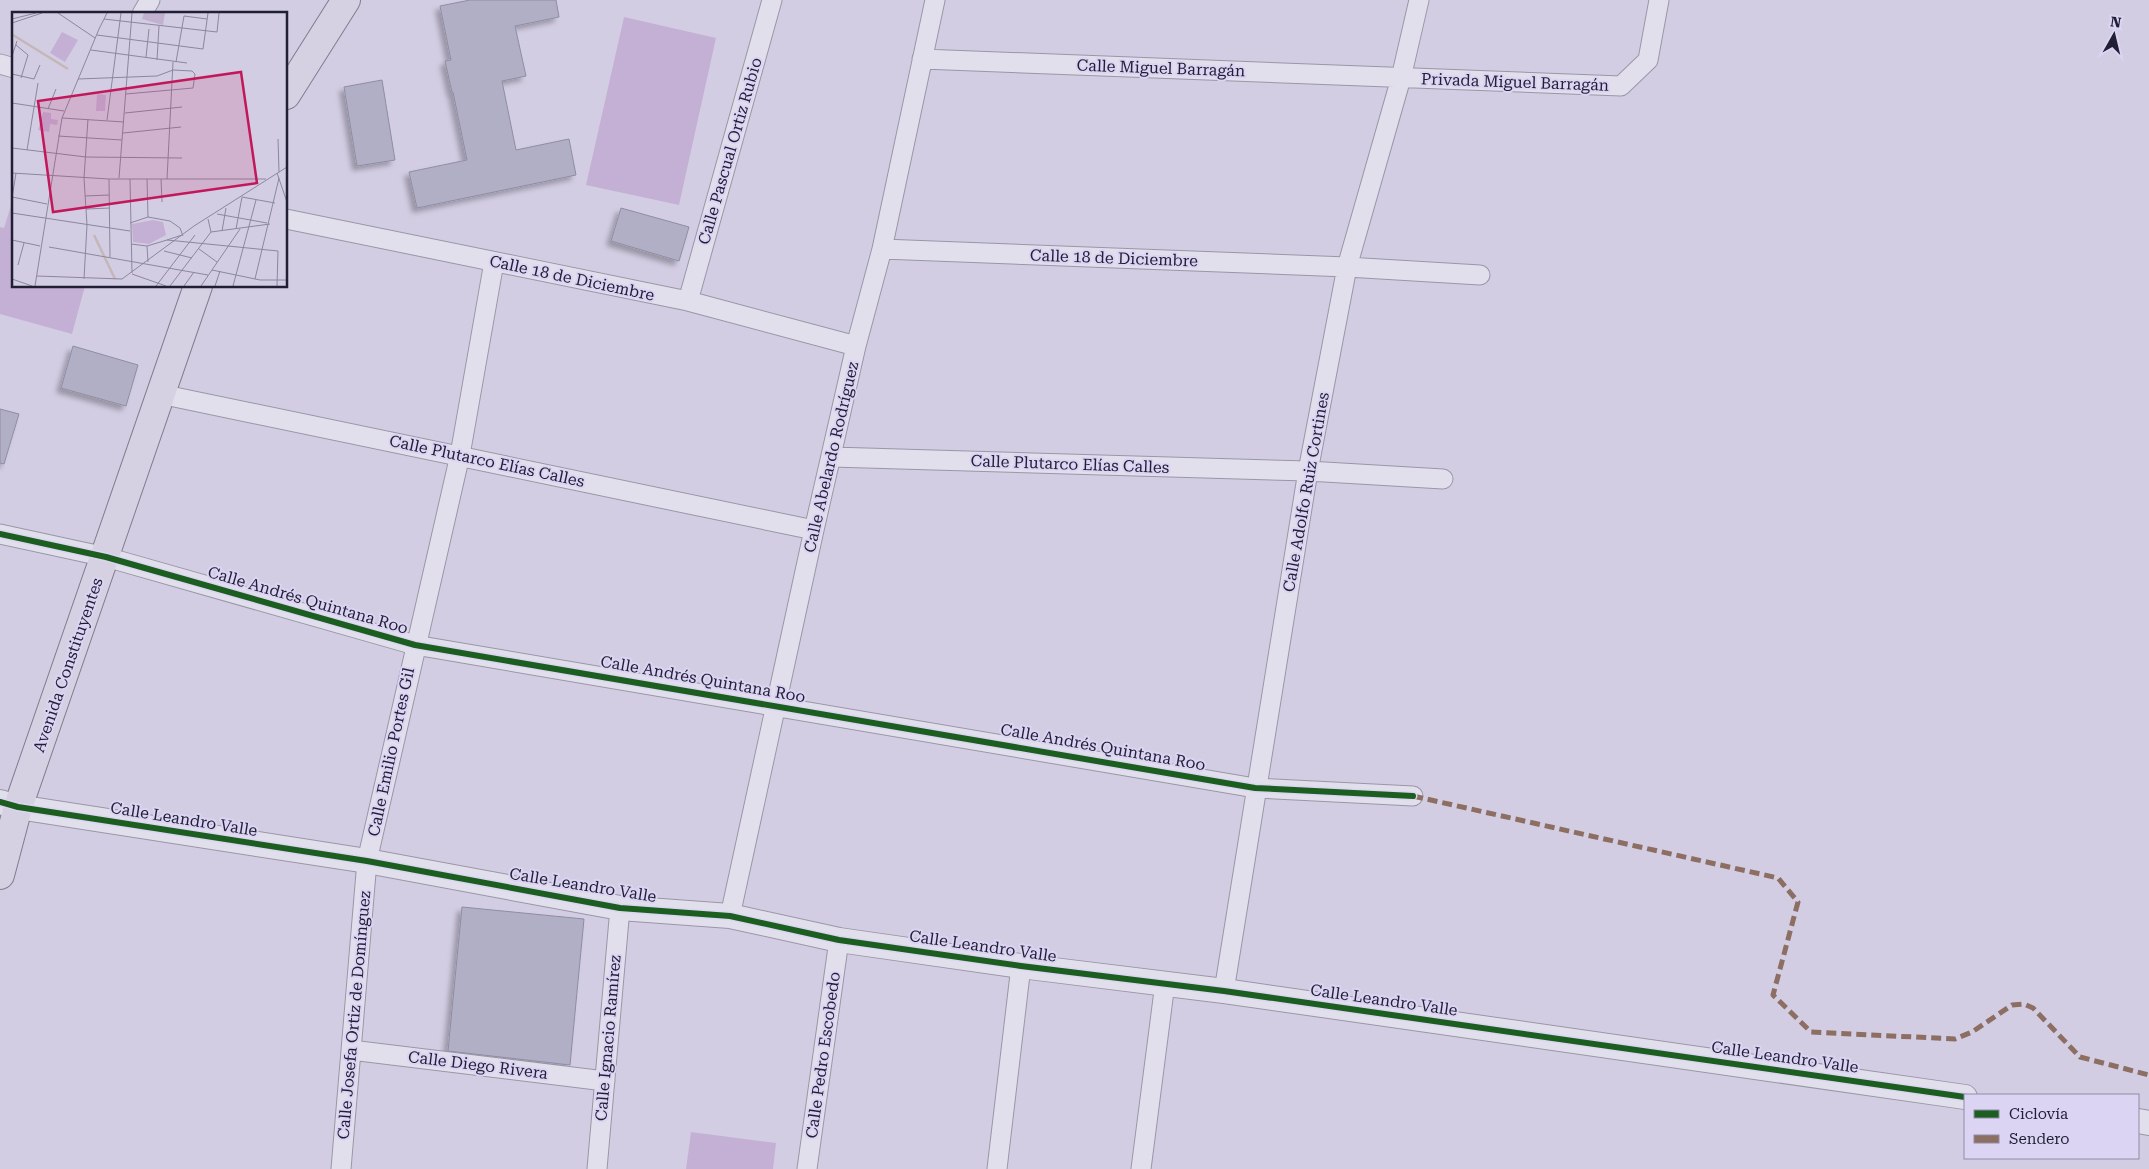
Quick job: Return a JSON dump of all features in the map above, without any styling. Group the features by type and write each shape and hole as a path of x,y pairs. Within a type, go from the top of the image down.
{"main road":[{"path":"288,92 346,0"},
{"name":"Avenida Constituyentes","path":"0,875 9,805 106,557 197,288"}],"street":[{"path":"143,12 150,0"},
{"name":"Calle Pascual Ortiz Rubio","path":"688,301 772,0"},
{"name":"Calle Abelardo Rodríguez","path":"730,916 814,530 856,346 882,249 935,0"},
{"name":"Calle Adolfo Ruiz Cortines","path":"1224,991 1255,788 1308,471 1347,267 1401,78 1419,0"},
{"name":"Privada Miguel Barragán","path":"1401,78 1621,86 1648,60 1659,0"},
{"name":"Calle Miguel Barragán","path":"922,59 1401,78"},
{"name":"Calle 18 de Diciembre","path":"288,219 688,301 856,346"},
{"name":"Calle 18 de Diciembre","path":"882,249 1347,267 1480,275"},
{"name":"Calle Emilio Portes Gil","path":"368,861 415,645 460,455 494,262"},
{"name":"Calle Plutarco Elías Calles","path":"160,394 814,530"},
{"name":"Calle Plutarco Elías Calles","path":"832,457 1308,471 1443,479"},
{"name":"Calle Andrés Quintana Roo","path":"0,534 106,557 415,645 1255,788 1413,796"},
{"name":"Calle Leandro Valle","path":"9,805 368,861 620,908 730,916 839,940 1021,966 1224,991 1964,1097"},
{"name":"Calle Josefa Ortiz de Domínguez","path":"341,1169 368,861"},
{"name":"Calle Ignacio Ramírez","path":"597,1169 620,908"},
{"name":"Calle Pedro Escobedo","path":"807,1169 839,940"},
{"path":"997,1169 1021,966"},
{"path":"1141,1169 1165,983"},
{"name":"Calle Diego Rivera","path":"351,1050 605,1081"}],"shaded area":[{"path":"624,17 716,38 679,205 586,185"},
{"path":"12,202 12,288 84,288 72,334 0,314 0,227 4,228"},
{"path":"691,1132 776,1143 773,1169 686,1169"}],"building":[{"path":"470,0 556,0 559,17 515,26 526,76 502,81 516,150 569,139 576,175 417,208 409,172 467,160 445,61 451,60 440,6"},
{"path":"382,80 395,160 357,166 344,87"},
{"path":"621,208 689,227 679,261 611,241"},
{"path":"73,346 138,365 126,406 61,388"},
{"path":"0,409 19,414 4,464 0,463"},
{"path":"462,907 584,919 570,1065 448,1051"}],"marked path":[{"path":"1413,796 1778,878 1798,902 1773,995 1811,1032 1955,1039 1972,1032 2012,1005 2024,1004 2033,1008 2080,1057 2149,1075"}],"cycle path":[{"path":"0,534 106,557 415,645 1255,788 1413,796"},
{"path":"0,802 18,807 367,861 620,908 730,916 839,940 1021,966 1224,991 1964,1097"}]}
